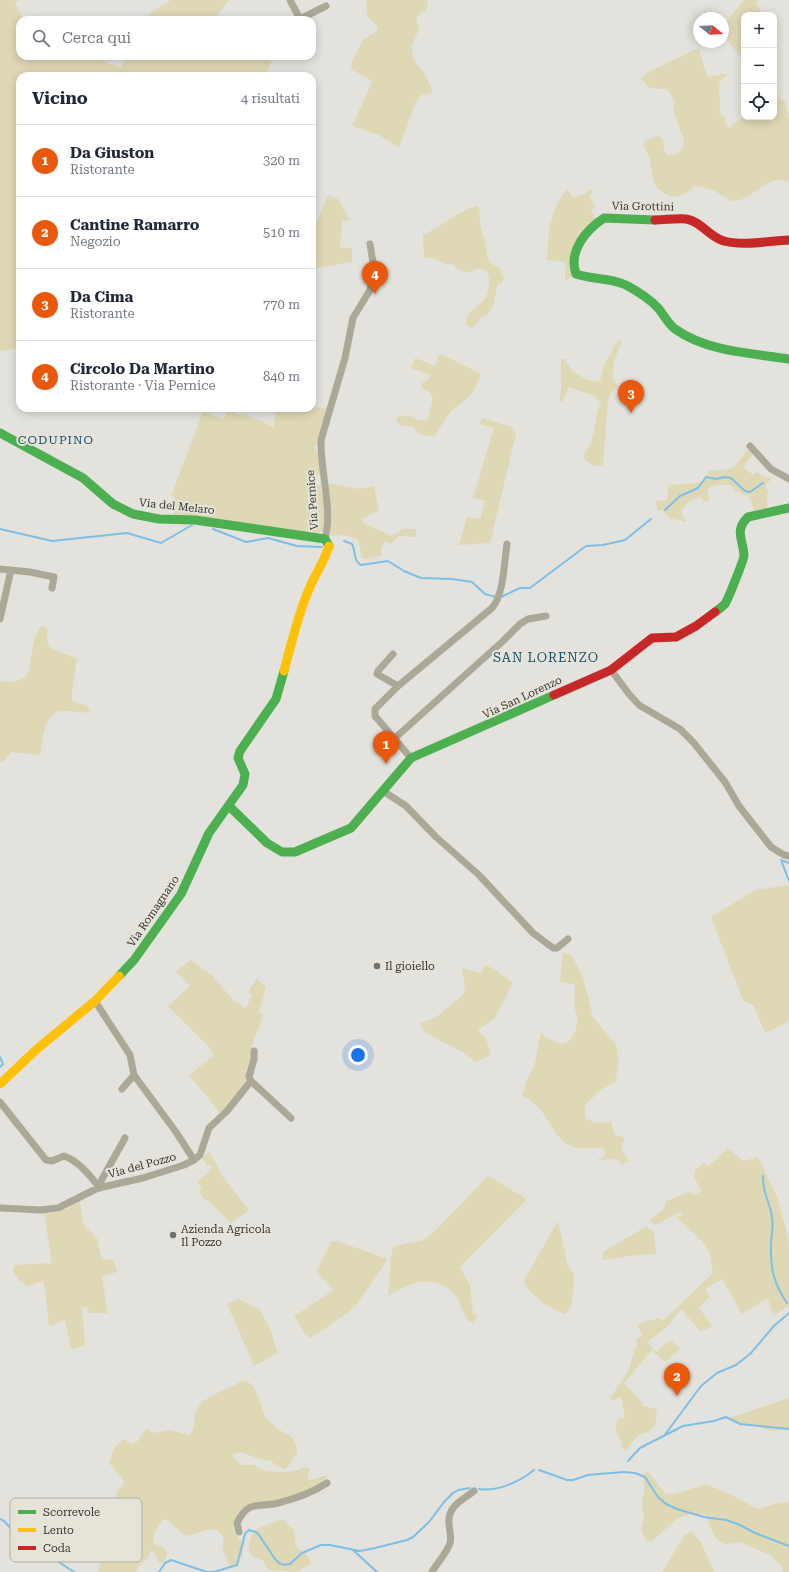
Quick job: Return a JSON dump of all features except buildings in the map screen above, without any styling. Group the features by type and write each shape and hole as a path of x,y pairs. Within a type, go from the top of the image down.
{"street":[{"path":"290,0 298,16"},
{"path":"306,16 326,6"},
{"name":"Via Grottini","path":"789,240 738,244 722,241 696,223 687,219 657,220 604,218 597,222 586,235 577,248 573,258 573,265 576,274 586,278 602,278 612,280 630,288 644,296 656,307 673,328 685,336 698,342 736,353 759,354 789,359"},
{"name":"Via Pernice","path":"229,806 244,785 246,779 246,774 238,758 240,751 276,699 301,608 327,544 326,497 321,454 321,440 345,358 353,318 370,290 374,269 370,244"},
{"name":"Via del Melaro","path":"0,433 83,478 113,504 133,514 159,519 196,520 297,536 327,544"},
{"path":"750,446 771,469 789,479"},
{"name":"Via San Lorenzo","path":"229,806 273,848 282,852 295,852 344,832 351,828 411,758 506,718 529,706 611,670 652,638 676,636 684,633 724,605 743,563 744,555 740,535 744,521 748,517 754,515 789,508"},
{"path":"411,758 375,716 375,709 398,686 497,603 500,594 507,544"},
{"path":"0,569 54,576 52,588"},
{"path":"0,619 11,570"},
{"path":"394,738 503,641 520,624 528,619 546,616"},
{"path":"393,654 378,671 378,674 398,686"},
{"path":"611,670 639,705 680,729 693,742 725,782 739,806 771,847 784,855 789,856"},
{"path":"383,791 406,806 479,876 533,933 553,948 557,948 568,939"},
{"name":"Via Romagnano","path":"0,1084 37,1049 95,1001 134,960 177,900 187,883 209,833 229,806"},
{"path":"95,1001 130,1055 134,1075 176,1132 194,1160 200,1155 209,1128 227,1111 251,1081"},
{"path":"254,1051 254,1059 249,1077 251,1081 291,1118"},
{"path":"122,1089 134,1075"},
{"path":"0,1102 46,1160 52,1161 64,1156 69,1158 78,1163 100,1188"},
{"path":"100,1188 101,1181 125,1138"},
{"name":"Via del Pozzo","path":"0,1208 41,1210 58,1208 100,1188 143,1178 184,1165 194,1160"},
{"path":"239,1532 237,1523 247,1510 253,1506 277,1504 320,1488 327,1483"},
{"path":"432,1572 450,1542 448,1522 453,1508 462,1498 474,1491"}],"shaded area":[{"path":"0,0 19,0 15,4 22,16 16,16 16,60 103,60 106,63 121,68 126,60 272,60 267,72 16,72 16,348 0,351"},
{"path":"171,0 229,0 217,16 148,16"},
{"path":"366,0 427,0 428,2 426,11 420,13 416,18 419,29 412,45 412,51 415,62 423,71 431,87 432,93 421,95 415,104 399,148 379,135 352,126 372,82 368,78 352,70 351,65 363,40 378,30 377,25 370,20 367,14"},
{"path":"744,0 758,0 755,2 761,12 741,12 741,58 729,42 729,19"},
{"path":"696,49 699,49 708,77 730,74 724,77 719,84 719,114 725,117 725,123 728,128 741,119 777,120 777,98 785,101 789,116 789,182 774,180 749,196 735,201 726,198 713,190 694,186 684,194 676,197 672,197 659,190 655,185 649,159 643,144 647,140 658,136 663,139 664,151 667,155 674,155 683,148 684,137 682,136 673,109 675,104 672,97 667,90 648,87 641,78 647,73"},
{"path":"567,189 573,197 582,195 591,189 594,192 589,195 595,207 591,210 596,219 583,233 573,276 565,280 565,262 547,260 549,231 553,215"},
{"path":"328,195 338,199 350,220 342,221 340,247 352,248 352,262 316,268 316,224"},
{"path":"478,206 480,225 489,261 499,267 504,279 498,284 493,305 489,313 471,327 466,324 467,318 469,313 481,304 486,297 489,285 487,272 482,269 476,269 471,272 463,271 459,270 453,264 444,263 429,257 424,258 423,235 464,211"},
{"path":"618,340 622,341 615,358 613,376 618,386 612,391 608,400 603,465 594,466 584,459 584,457 593,437 601,402 595,396 569,387 562,402 559,401 561,389 561,359 565,359 567,364 575,372 585,379 590,381 600,381 604,365"},
{"path":"441,354 481,374 477,385 470,396 452,410 434,436 420,435 412,426 400,425 395,418 407,415 422,421 428,419 433,397 428,391 421,387 422,383 429,379 430,375 411,368 415,358 435,366 438,355"},
{"path":"316,407 329,409 317,446 315,445 314,448 318,453 321,475 308,477 309,486 322,485 320,489 322,491 322,496 324,497 324,530 316,534 173,516 175,511 172,509 175,497 171,496 203,412 224,419 226,412 233,412 241,415 242,413 274,427 276,412 316,412"},
{"path":"482,418 512,427 516,434 490,543 459,545 467,517 480,519 485,501 473,498 494,428 480,424"},
{"path":"748,449 754,453 743,467 753,475 757,472 764,477 772,478 765,486 769,493 767,495 767,509 754,512 750,498 733,491 733,487 720,485 707,489 709,497 708,501 706,502 699,497 688,502 681,511 686,522 670,518 662,510 658,510 655,500 667,500 668,488 670,485 701,482 710,470 724,470 733,467"},
{"path":"326,483 359,489 374,486 379,511 361,519 363,523 390,535 396,534 402,529 416,529 416,537 399,536 391,544 386,541 381,548 382,556 365,559 362,557 358,539 343,535 331,536"},
{"path":"42,625 48,630 47,639 49,647 77,659 72,700 78,704 86,705 90,712 56,712 51,716 45,728 40,755 11,752 3,762 0,761 0,681 11,682 26,678 35,637"},
{"path":"789,886 789,1021 765,1033 754,1006 743,1000 711,917 755,890"},
{"path":"563,952 572,956 583,977 593,1017 616,1045 619,1063 615,1082 602,1089 585,1105 585,1118 595,1123 611,1122 615,1135 625,1138 621,1147 628,1161 622,1165 617,1159 597,1160 604,1156 606,1151 602,1148 577,1148 568,1144 554,1131 539,1108 532,1101 522,1096 527,1079 534,1067 541,1032 548,1039 562,1044 569,1041 575,1032 578,1018 574,1007 575,984 560,982"},
{"path":"191,960 213,976 232,999 246,1008 252,995 248,992 257,979 266,987 259,1012 263,1015 252,1046 252,1056 245,1079 247,1081 221,1114 189,1075 212,1057 213,1054 210,1048 168,1006 190,986 176,971"},
{"path":"485,965 494,969 513,983 495,1018 478,1030 486,1039 491,1055 476,1062 461,1051 429,1034 420,1026 420,1023 435,1018 463,995 465,989 462,968 481,973"},
{"path":"728,1148 743,1161 758,1157 777,1197 789,1241 789,1305 773,1316 768,1298 742,1314 722,1279 705,1289 710,1296 699,1308 712,1326 701,1332 681,1309 667,1327 647,1342 656,1352 671,1340 680,1349 665,1362 652,1350 624,1383 642,1402 643,1406 656,1409 657,1413 652,1429 637,1436 627,1451 621,1448 621,1443 616,1431 619,1418 625,1418 621,1397 613,1400 610,1398 628,1372 634,1352 633,1350 637,1347 636,1340 642,1335 637,1324 659,1318 663,1321 713,1273 710,1254 702,1241 676,1217 683,1215 681,1211 656,1225 650,1220 664,1209 666,1201 690,1192 695,1195 701,1191 701,1188 694,1178 695,1170 704,1163 709,1166"},
{"path":"209,1152 220,1170 219,1172 249,1210 231,1223 210,1202 205,1200 199,1191 202,1188 197,1182 212,1169 209,1164 207,1166 202,1158"},
{"path":"489,1175 501,1184 527,1199 460,1267 470,1285 473,1313 477,1316 474,1323 469,1321 463,1312 457,1297 440,1284 426,1281 420,1282 407,1286 388,1296 393,1248 423,1240 433,1233"},
{"path":"80,1201 83,1224 97,1238 101,1257 104,1260 113,1259 117,1272 102,1276 108,1313 89,1313 87,1307 82,1307 85,1345 71,1349 65,1320 49,1326 43,1281 28,1286 21,1282 13,1272 14,1265 52,1263 44,1214 63,1210"},
{"path":"558,1221 568,1267 574,1274 572,1304 565,1314 553,1309 541,1301 530,1291 524,1280"},
{"path":"647,1226 654,1232 656,1254 603,1260 603,1252"},
{"path":"337,1241 387,1259 356,1305 346,1314 311,1338 305,1334 294,1316 334,1290 317,1272 331,1242"},
{"path":"239,1299 259,1309 271,1330 277,1353 254,1366 227,1304"},
{"path":"241,1381 248,1382 254,1387 266,1418 278,1429 293,1438 297,1453 285,1469 277,1466 271,1461 259,1459 241,1452 233,1454 233,1458 242,1465 254,1465 260,1469 268,1471 295,1471 306,1467 310,1469 307,1477 309,1480 328,1476 308,1495 255,1505 241,1512 233,1525 237,1536 245,1544 243,1548 243,1556 234,1566 230,1566 228,1562 222,1548 224,1541 221,1534 217,1530 212,1529 187,1535 164,1519 156,1530 154,1537 154,1544 165,1549 167,1553 165,1560 162,1563 158,1562 154,1551 151,1551 148,1558 139,1566 136,1572 98,1572 101,1562 142,1562 142,1498 119,1498 115,1494 125,1482 109,1463 114,1448 122,1440 126,1440 132,1444 136,1443 146,1429 154,1433 170,1430 189,1435 194,1426 197,1409 201,1404 206,1399"},
{"path":"789,1398 789,1429 774,1431 726,1419"},
{"path":"646,1471 666,1494 675,1494 706,1484 732,1495 757,1509 778,1503 789,1502 789,1572 783,1572 781,1566 772,1556 740,1542 726,1544 715,1538 706,1515 690,1514 678,1518 650,1543 644,1537 641,1529 644,1517 642,1503 645,1488 643,1477"},
{"path":"282,1519 294,1530 296,1546 307,1555 311,1563 297,1572 270,1570 266,1568 263,1560 253,1556 249,1551 250,1539 256,1529"},
{"path":"692,1531 702,1544 714,1572 662,1572 684,1536"}],"waterway":[{"path":"665,510 680,496 698,488 706,477 717,479 724,477 731,478 745,491 750,492 763,483"},
{"path":"501,597 520,588 530,588 586,546 603,545 625,540 651,519"},
{"path":"0,529 52,541 127,533 161,543 192,525"},
{"path":"213,529 246,542 268,538 297,546 322,547"},
{"path":"344,541 352,544 357,561 361,565 388,561 404,571 421,578 452,579 472,582 485,594 496,597"},
{"path":"781,860 789,881"},
{"path":"781,860 789,863"},
{"path":"0,1057 3,1064 0,1067"},
{"path":"763,1176 764,1187 773,1221 771,1241 772,1268 776,1282 787,1303"},
{"path":"664,1436 701,1386 717,1373 736,1365 750,1354 774,1326 789,1313"},
{"path":"628,1461 640,1448 683,1426 714,1421 726,1417 740,1424 789,1429"},
{"path":"479,1489 486,1490 508,1485 534,1470"},
{"path":"539,1470 567,1480 573,1480 588,1475 624,1472 635,1473 645,1477 658,1497 666,1504 704,1517 726,1520 738,1524 755,1533 789,1546"},
{"path":"214,1572 237,1565 245,1534 249,1530 256,1532 275,1559 284,1565 290,1564 302,1553 321,1545 330,1545 360,1551 407,1540 413,1537 429,1522 453,1493 458,1490 470,1488"},
{"path":"0,1519 10,1528"},
{"path":"353,1550 377,1572"},
{"path":"159,1572 165,1563 171,1560 207,1572 213,1572"},
{"path":"59,1562 74,1572"}],"traffic: fast":[{"path":"655,220 604,218 597,223 580,242 574,257 576,274 619,282 626,285 643,295 655,305 670,325 675,329 701,343 744,353 789,359"},
{"path":"0,433 83,478 113,504 133,514 159,519 195,520 325,539 329,546"},
{"path":"715,612 725,604 736,580 744,555 740,535 741,527 744,522 748,517 789,508"},
{"path":"119,976 134,960 181,894 209,833 243,785 245,774 238,758 240,751 276,699 284,671"},
{"path":"229,806 267,843 282,852 295,852 351,828 411,758 554,695"}],"traffic: slow":[{"path":"284,671 303,603 329,546"},
{"path":"0,1084 37,1049 95,1001 119,976"}],"traffic: jam":[{"path":"655,220 691,220 714,237 724,241 747,243 789,240"},
{"path":"554,695 611,670 652,638 676,637 696,626 715,612"}],"place":[{"name":"Circolo Da Martino","path":"375,294"},
{"name":"Da Cima","path":"631,413"},
{"name":"Da Giuston","path":"386,764"},
{"name":"Il gioiello","path":"377,966"},
{"name":"Azienda Agricola Il Pozzo","path":"173,1235"},
{"name":"Cantine Ramarro","path":"677,1396"}],"district":[{"name":"CODUPINO","path":"56,440"},
{"name":"SAN LORENZO","path":"546,657"}]}
